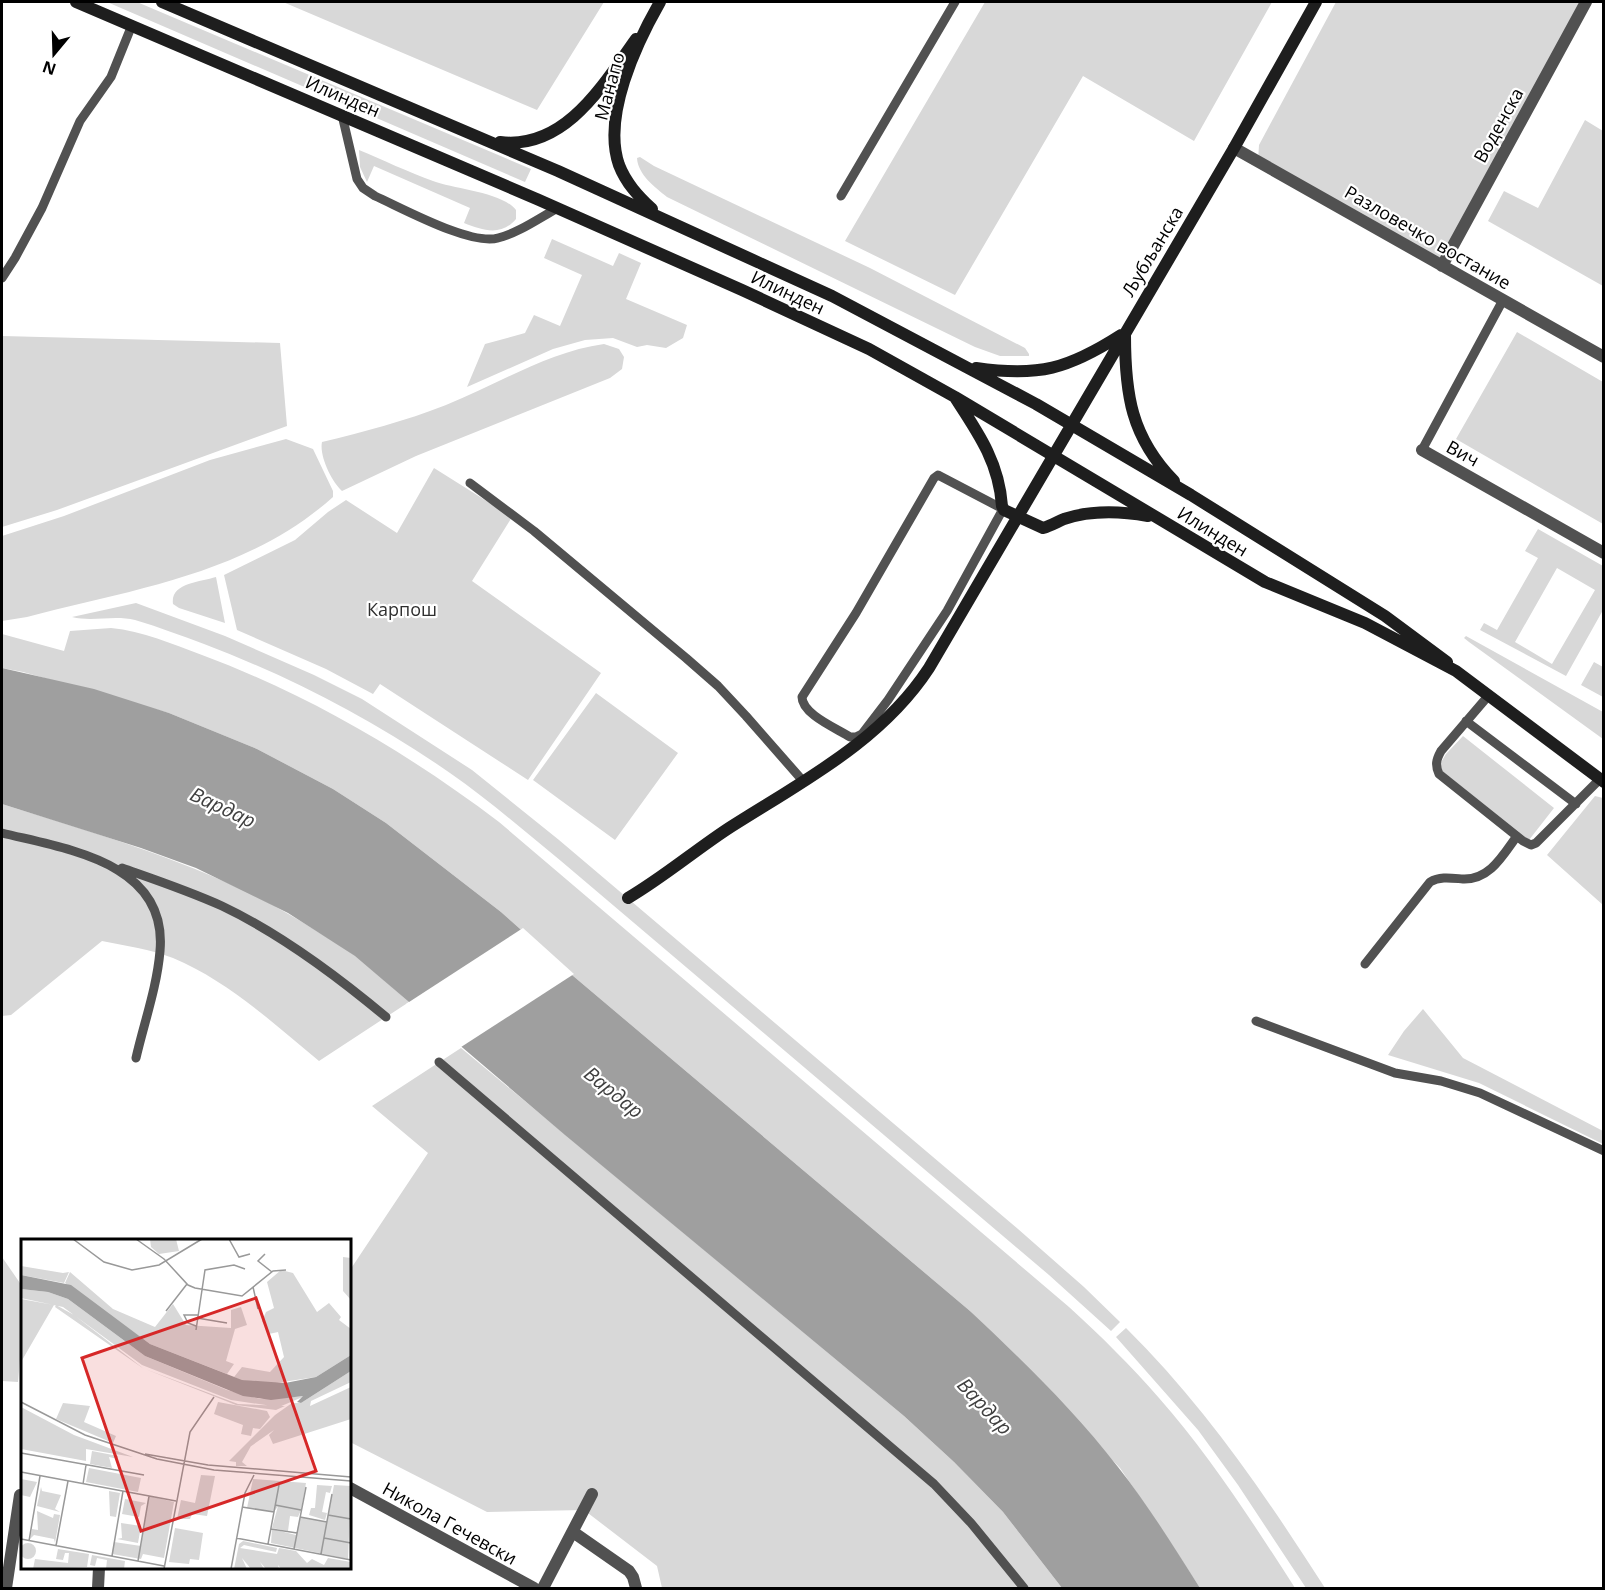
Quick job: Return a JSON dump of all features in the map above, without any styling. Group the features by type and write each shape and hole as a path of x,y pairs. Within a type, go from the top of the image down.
{"street":[{"name":"Илинден","path":"76,2 342,115 742,290 869,349 955,397 1265,582 1365,623 1456,672 1602,781"},
{"name":"Илинден","path":"162,2 485,139 662,217 832,296 967,367 1191,495 1385,616 1445,659 1456,672"},
{"name":"Манапо","path":"660,2 649,22 624,86 616,114 615,139 619,165 630,186 662,217"},
{"name":"Љубљанска","path":"628,898 697,849 855,746 884,722 907,698 929,668 1016,516 1234,148 1316,2"},
{"name":"Воденска","path":"1442,266 1586,2"},
{"name":"Манапо","path":"485,139 510,143 521,142 543,137 560,128 603,84 649,22"},
{"name":"Разловечко востание","path":"1234,148 1604,357"},
{"path":"967,367 1017,371 1046,370 1087,356 1125,333 1126,371 1131,406 1142,437 1161,468 1191,495"},
{"path":"955,397 987,448 1000,488 1003,509 1043,528 1064,519 1106,512 1158,519"},
{"name":"Вич","path":"1422,450 1604,553"},
{"name":"Никола Гечевски","path":"351,1489 534,1588"},
{"path":"543,1588 592,1494"},
{"path":"6,1588 20,1496"},
{"path":"573,1532 629,1571 636,1588"},
{"path":"98,1588 99,1569"}],"lane":[{"path":"841,196 955,2"},
{"path":"2,278 42,207 80,121 111,77 132,25"},
{"path":"342,115 357,179 363,188 375,196 480,240 498,238 556,209"},
{"name":"Вич","path":"1422,450 1503,300"},
{"path":"938,475 1003,509 947,611 888,700 862,734 850,737 807,711 802,704 802,697 856,613 934,478 938,475"},
{"path":"470,483 534,531 702,672 746,716 803,781"},
{"path":"1489,695 1441,751 1436,761 1439,774 1516,836 1527,844 1536,843 1602,781"},
{"path":"1466,721 1575,804"},
{"path":"2,833 106,862 198,896 254,923 350,988 386,1017"},
{"path":"1365,964 1430,882 1435,878 1466,879 1483,875 1497,862 1516,836"},
{"path":"106,862 141,888 149,897 158,920 160,951 136,1058"},
{"path":"1256,1021 1395,1073 1441,1081 1480,1093 1604,1151"},
{"path":"439,1062 934,1484 971,1523 1024,1588"}],"green space":[{"path":"107,2 137,2 531,169 525,182"},
{"path":"283,2 604,2 537,110"},
{"path":"985,2 1272,2 1194,141 1083,76 955,295 845,241"},
{"path":"1336,2 1586,2 1442,266 1258,161 1259,145"},
{"path":"1585,120 1603,131 1603,286 1488,221 1504,191 1538,208"},
{"path":"359,150 433,181 500,199 516,210 516,219 504,228 484,230 464,223 470,208 374,166 367,182 360,167"},
{"path":"640,157 654,166 870,268 1025,348 1029,356 1000,356 975,347 667,197 652,185 640,170 637,158"},
{"path":"552,239 613,266 619,253 641,263 626,299 687,325 683,338 666,348 647,345 637,347 613,338 585,340 553,349 467,387 485,344 525,333 534,315 560,326 582,275 544,258"},
{"path":"1517,332 1603,382 1603,524 1456,439"},
{"path":"2,336 280,343 287,426 57,510 2,527"},
{"path":"604,344 619,349 624,357 622,369 610,378 416,456 342,491 327,468 322,454 322,442 415,416 466,397 543,361"},
{"path":"286,439 313,449 333,491 333,497 300,523 264,544 188,575 108,597 2,621 2,536 64,516 210,460"},
{"name":"Карпош","path":"434,468 512,517 472,581 601,673 528,780 380,684 373,694 326,669 237,630 224,575 295,540 346,500 397,533"},
{"path":"1538,529 1603,566 1603,610 1566,676 1480,630 1484,623 1497,630 1538,558 1525,551","holes":["1557,568 1595,590 1552,664 1515,642"]},
{"path":"216,577 225,623 173,604 176,592 187,584"},
{"path":"136,603 225,636 314,675 362,699 472,770 559,840 1018,1229 1120,1322 1111,1331 1049,1275 561,861 450,773 392,735 331,701 236,657 135,620 72,617"},
{"path":"111,628 168,642 242,671 319,707 429,772 499,822 1093,1329 1148,1386 1196,1443 1231,1491 1295,1588 1200,1588 1120,1468 970,1311 572,975 501,912 386,823 333,789 257,749 169,713 2,668 2,634 64,651 70,631"},
{"path":"1466,636 1603,712 1603,739 1469,642 1464,638"},
{"path":"1594,662 1603,667 1603,697 1581,685"},
{"path":"596,693 678,753 615,840 533,780"},
{"path":"1463,736 1554,808 1529,840 1442,771 1440,764 1446,754"},
{"path":"1595,796 1603,798 1603,905 1547,855"},
{"path":"2,804 125,843 242,890 281,910 348,950 409,1002 319,1061 213,978 156,952 102,941 11,1015 2,1016"},
{"path":"1423,1009 1463,1058 1603,1131 1603,1144 1479,1083 1388,1055"},
{"path":"461,1048 904,1416 1003,1512 1062,1588 662,1588 657,1566 584,1510 487,1512 351,1443 351,1268 428,1153 372,1106"},
{"path":"2,1257 21,1285 21,1348 18,1382 2,1381"},
{"path":"1126,1328 1182,1388 1233,1452 1325,1588 1306,1588 1238,1485 1198,1430 1116,1337"}],"water":[{"name":"Вардар","path":"2,668 94,689 169,713 257,749 333,789 386,823 501,912 572,975 970,1311 1084,1425 1129,1481 1200,1588 1062,1588 1003,1512 904,1416 565,1135 355,956 288,913 196,868 2,804"}],"pier":[{"path":"523,928 574,974 458,1049 406,1004"}]}
